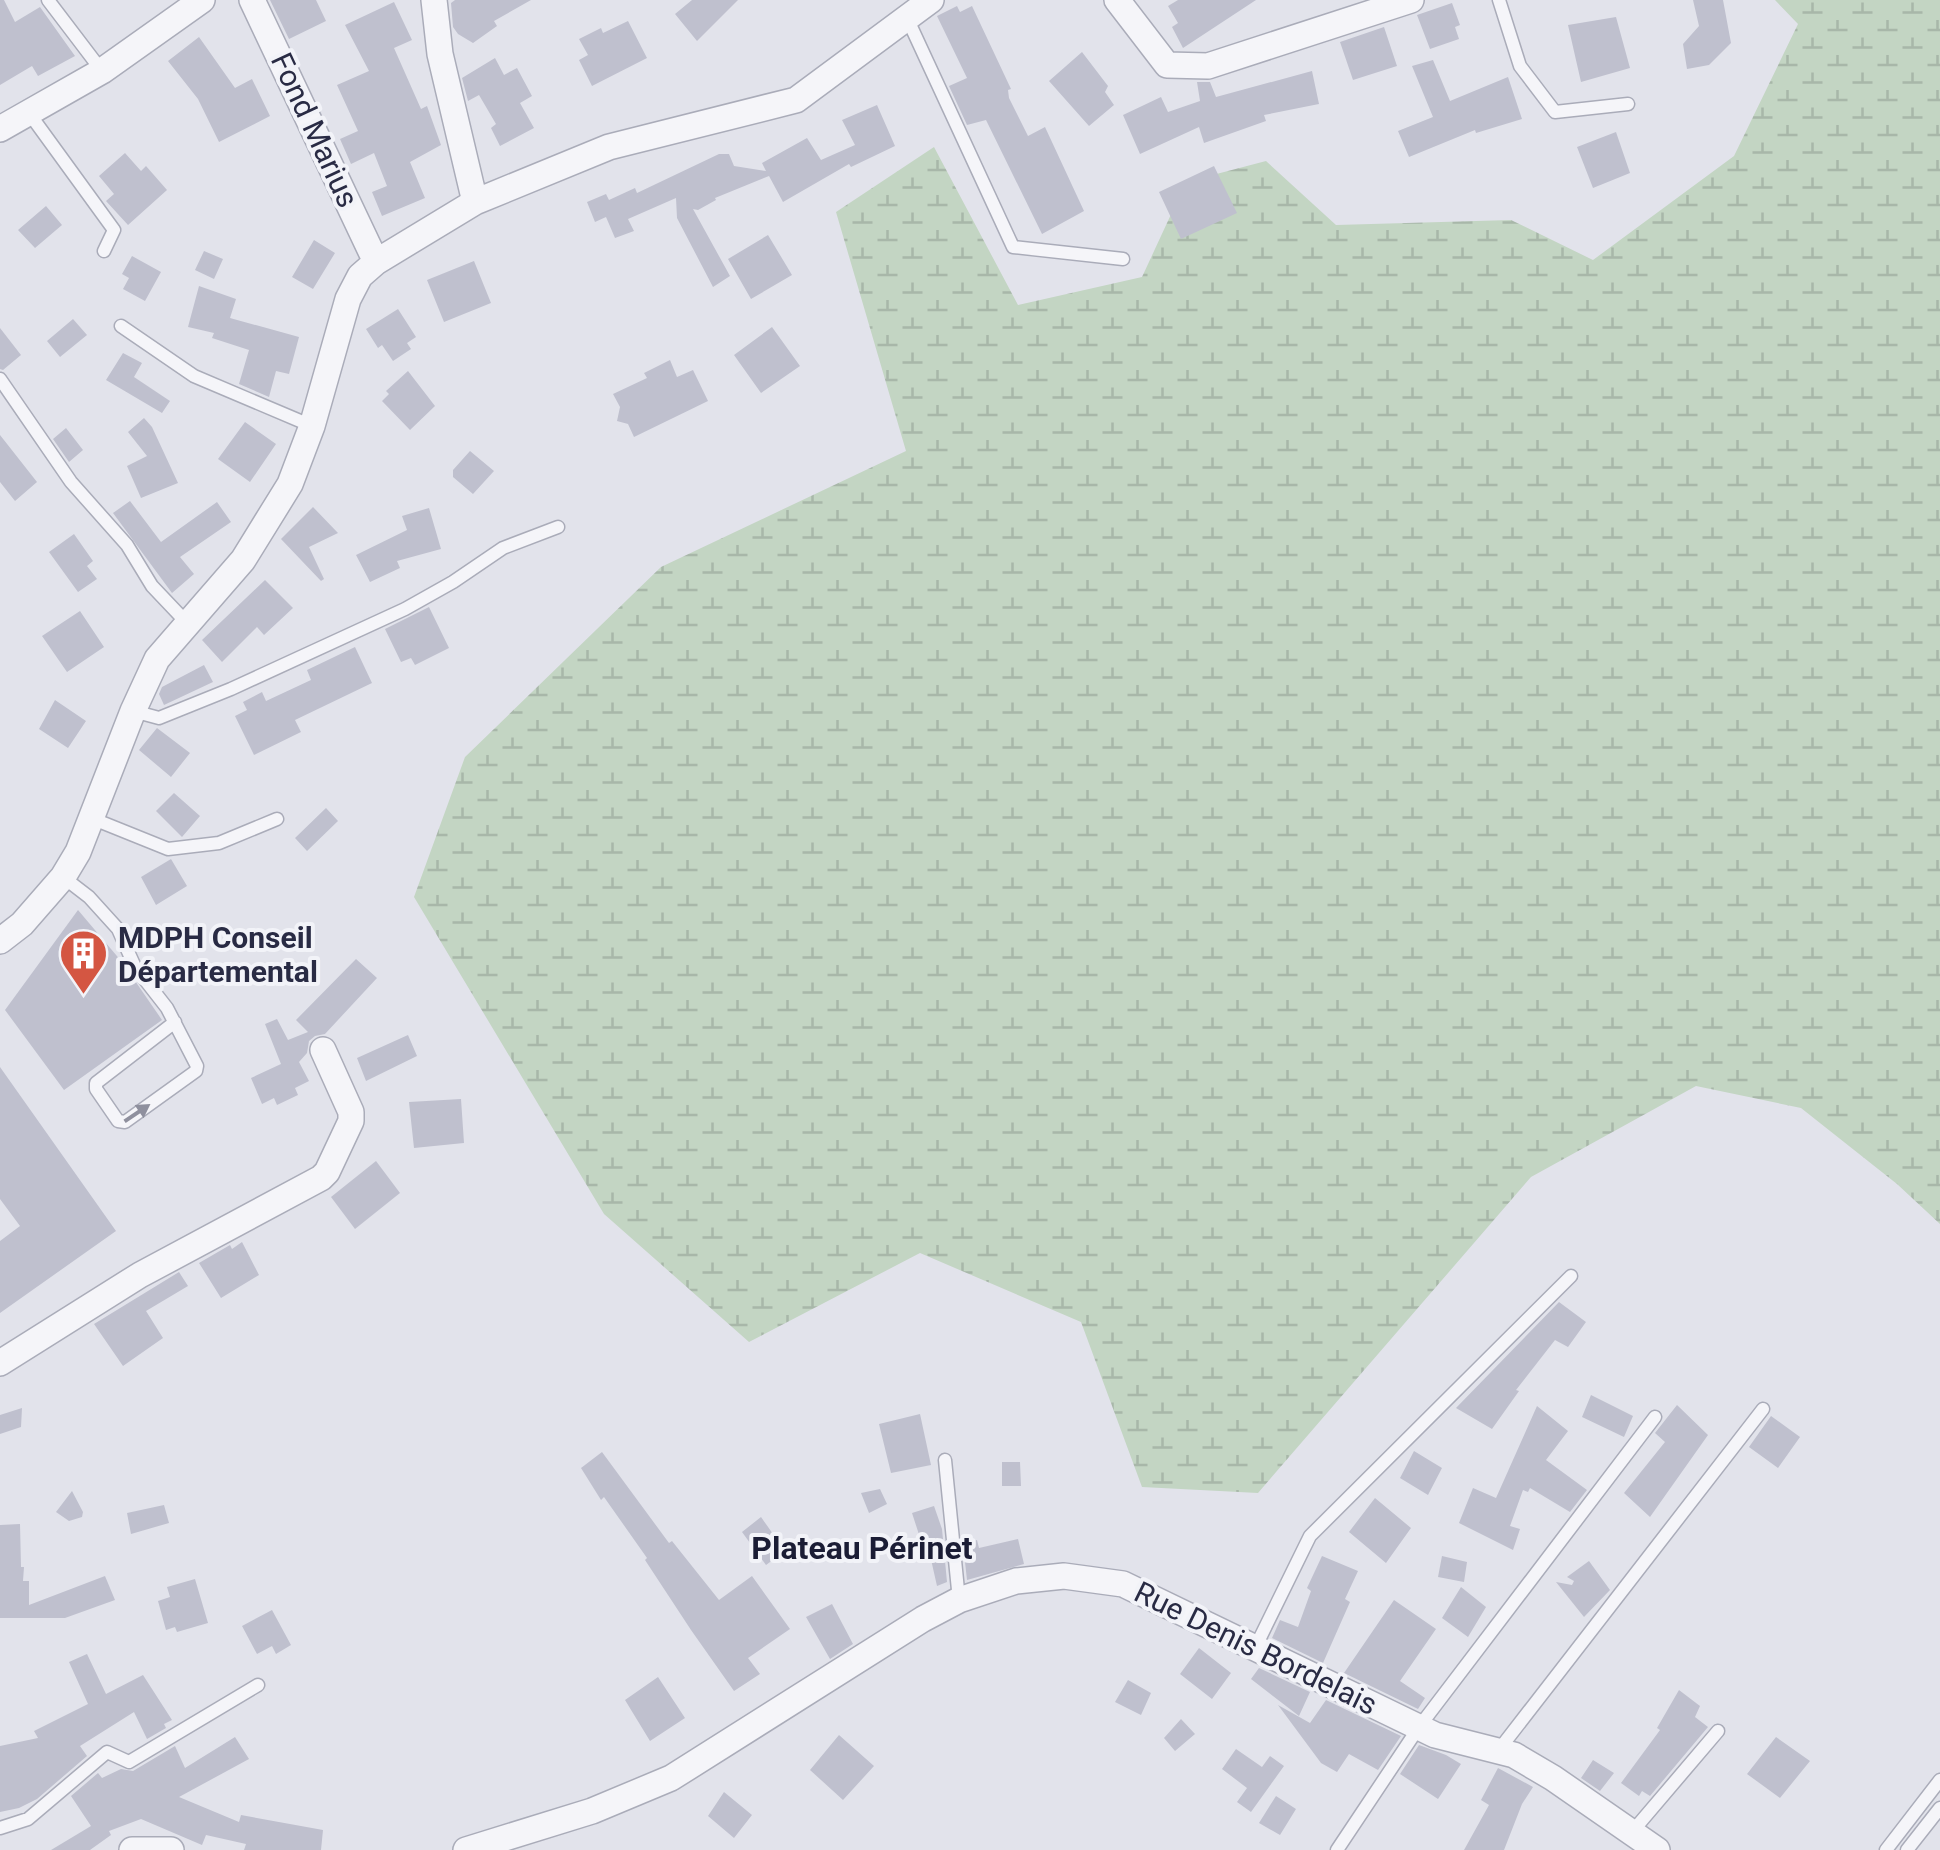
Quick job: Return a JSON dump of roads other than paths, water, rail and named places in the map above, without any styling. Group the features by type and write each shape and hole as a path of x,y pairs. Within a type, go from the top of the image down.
{"street":[{"path":"0,129 102,72 202,0"},
{"name":"Fond Marius","path":"252,0 376,262"},
{"path":"434,0 444,70 475,202"},
{"path":"0,940 22,924 78,852 158,659 244,560 290,484 312,426 348,299 360,276 376,262 475,202 610,147 796,100 931,0"},
{"path":"1117,0 1167,65 1208,66 1411,0"},
{"path":"0,1363 140,1275 324,1175 351,1120 351,1112 322,1050"},
{"name":"Rue Denis Bordelais","path":"466,1850 592,1811 671,1778 959,1600 1016,1582 1064,1576 1123,1584 1436,1735 1514,1755 1656,1850"},
{"path":"132,1850 171,1850"}],"lane":[{"path":"48,0 102,72"},
{"path":"1499,0 1520,66 1554,112 1628,104"},
{"path":"908,20 1013,247 1123,258"},
{"path":"29,113 114,230 104,250"},
{"path":"121,326 194,376 312,426"},
{"path":"0,378 71,482 127,546 152,586 189,625"},
{"path":"133,712 159,718 232,690 417,602 504,548 558,527"},
{"path":"92,818 168,848 220,842 277,819"},
{"path":"62,877 89,896 118,929 135,966 174,1022 197,1066 196,1071 125,1122 118,1122 96,1089 96,1082 174,1022"},
{"path":"1256,1646 1310,1536 1570,1276"},
{"path":"1498,1752 1763,1408"},
{"path":"1336,1850 1419,1727 1655,1417"},
{"path":"945,1460 959,1600"},
{"path":"0,1828 28,1819 107,1752 129,1762 258,1685"},
{"path":"1632,1832 1718,1731"},
{"path":"1886,1850 1940,1780"},
{"path":"1908,1850 1940,1808"}],"place":[{"name":"MDPH Conseil Départemental","path":"83,996"}],"district":[{"name":"Plateau Périnet","path":"862,1548"}]}
